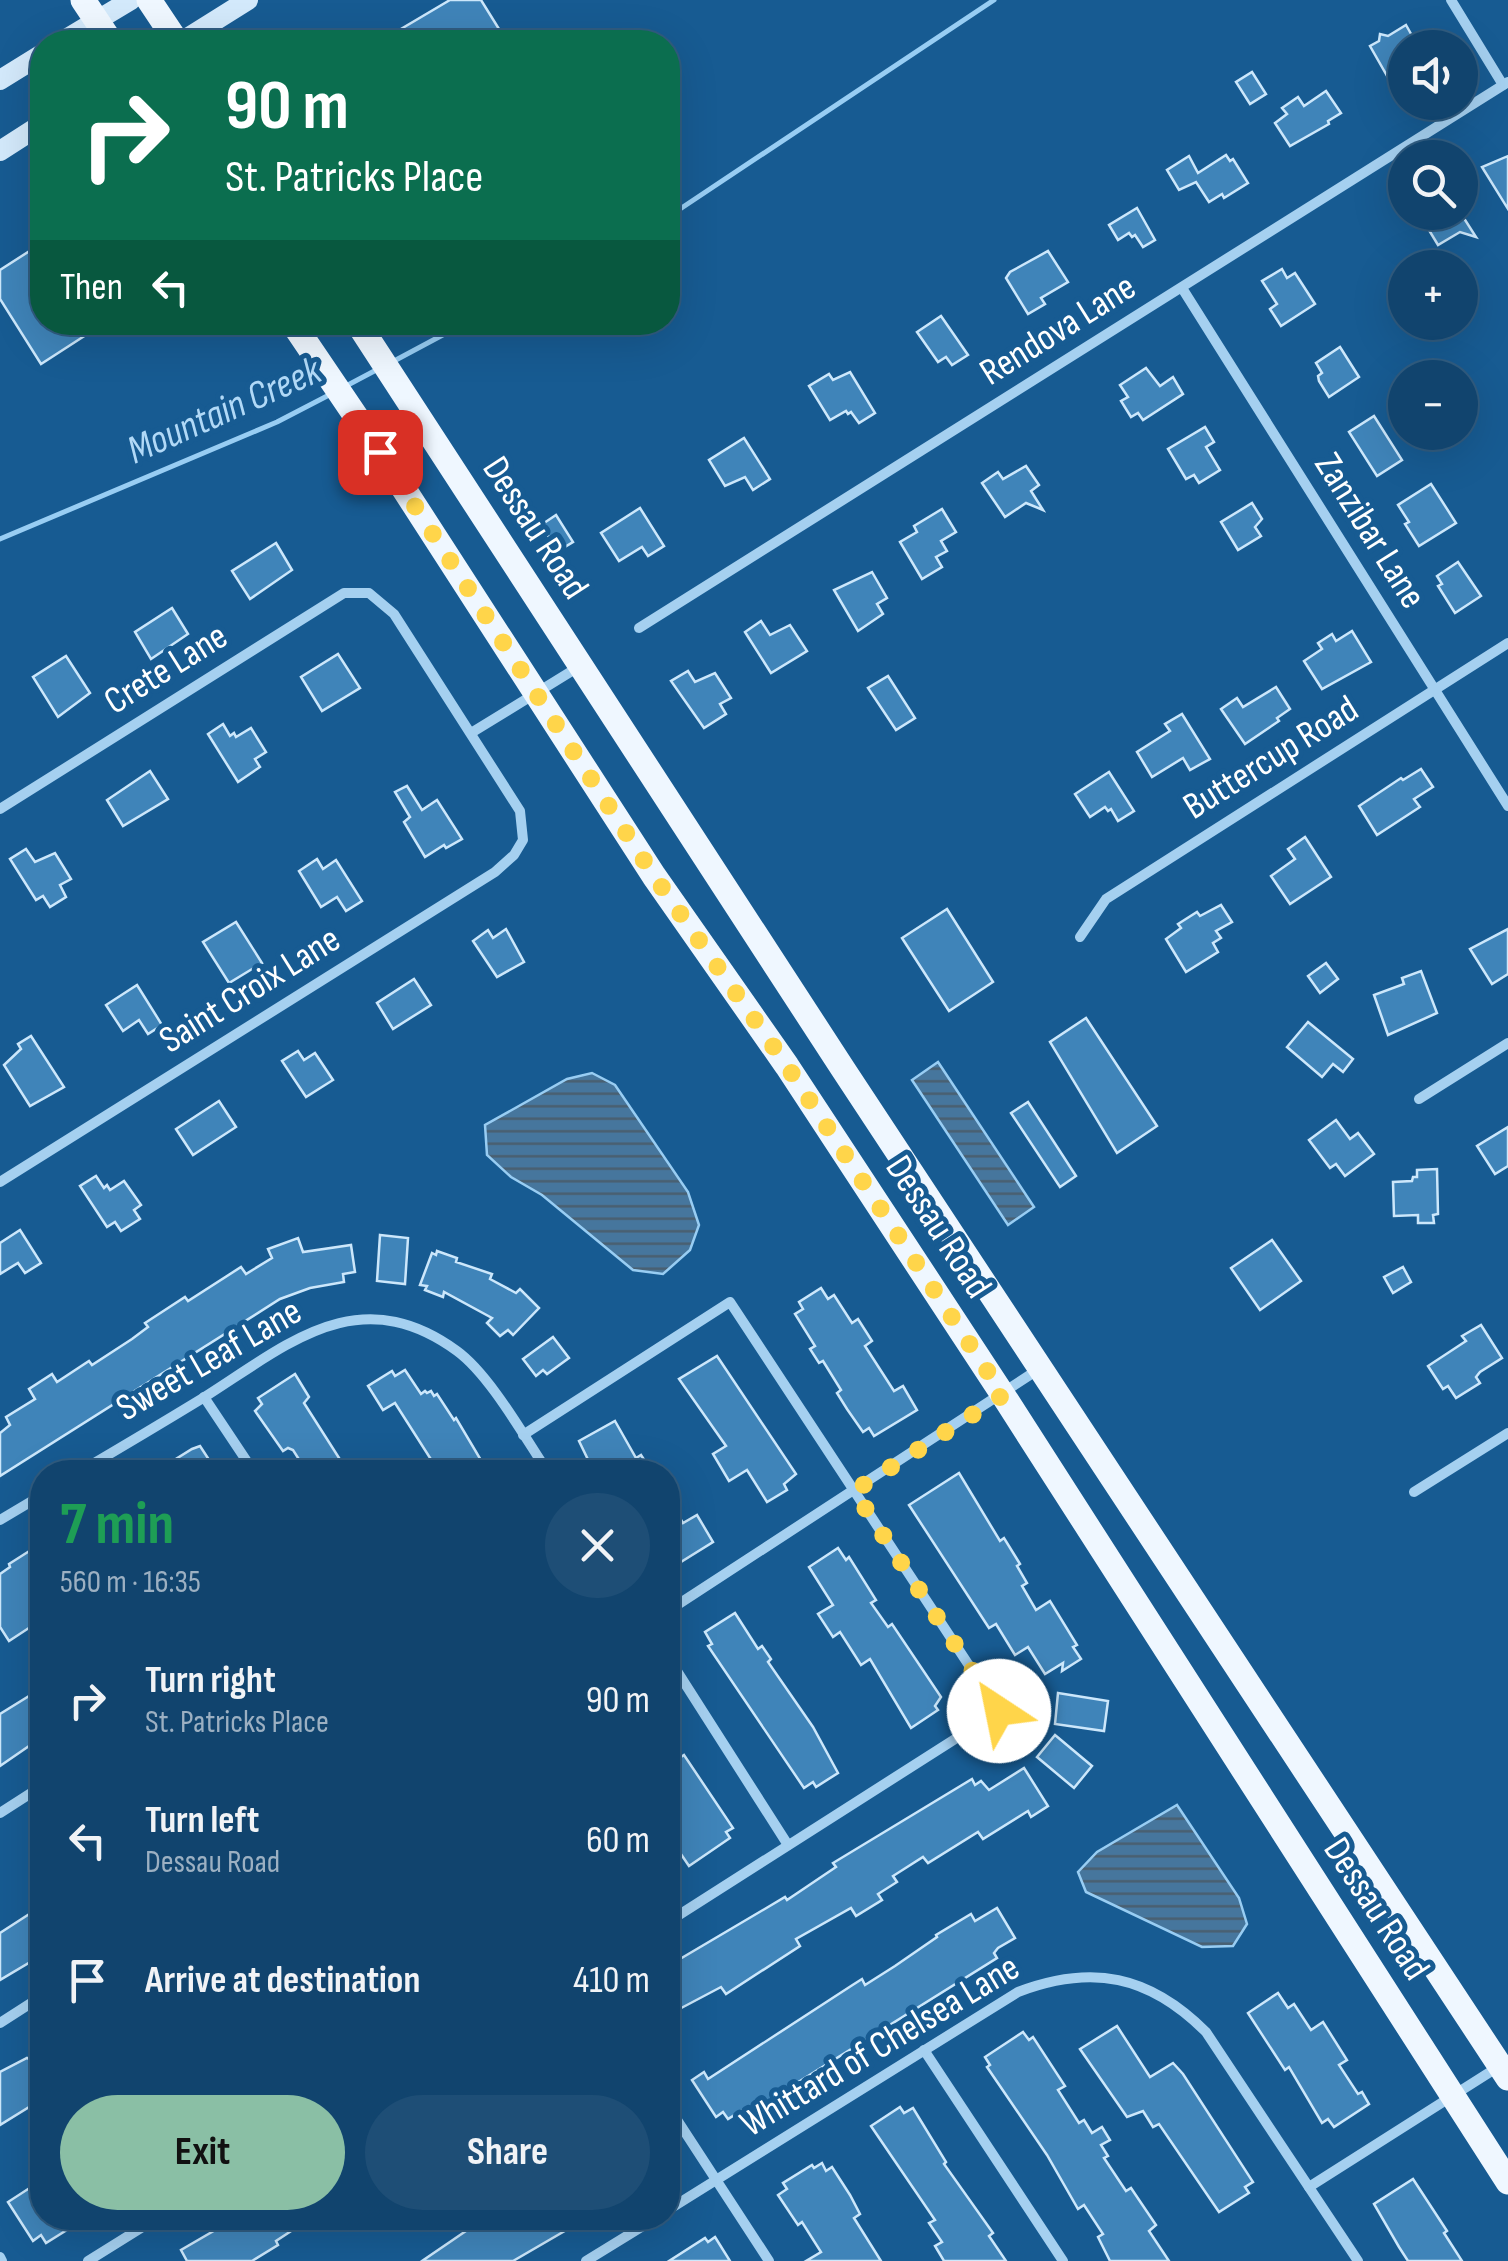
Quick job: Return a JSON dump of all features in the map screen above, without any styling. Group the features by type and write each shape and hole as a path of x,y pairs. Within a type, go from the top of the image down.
{"main road":[{"path":"72,30 90,10 131,0"},
{"path":"149,0 170,30"},
{"path":"199,30 248,0"},
{"path":"0,80 30,61"},
{"path":"0,150 30,131"},
{"name":"Dessau Road","path":"300,335 654,876 787,1066 1003,1395 1508,2182"},
{"name":"Dessau Road","path":"365,335 1504,2072"}],"street":[{"path":"1450,0 1506,84"},
{"name":"Rendova Lane","path":"638,628 1506,84"},
{"name":"Zanzibar Lane","path":"1182,288 1508,806"},
{"name":"Crete Lane","path":"0,809 344,593 369,593 394,614 471,733"},
{"name":"Buttercup Road","path":"1080,937 1106,898 1508,643"},
{"path":"471,733 581,666"},
{"name":"Saint Croix Lane","path":"0,1182 495,872 514,855 523,840 520,811 471,733"},
{"path":"1420,1099 1508,1043"},
{"path":"523,1435 730,1302 999,1711 680,1914"},
{"name":"Sweet Leaf Lane","path":"99,1460 291,1340 339,1321 391,1321 415,1328 458,1351 476,1368 540,1460"},
{"path":"680,1603 1040,1369"},
{"path":"204,1397 246,1460"},
{"path":"1414,1492 1508,1432"},
{"path":"0,1520 30,1502"},
{"path":"680,1676 788,1845"},
{"path":"0,1812 30,1793"},
{"name":"Whittard of Chelsea Lane","path":"680,2202 1018,1992 1048,1980 1103,1976 1130,1982 1173,2002 1206,2032 1358,2261"},
{"path":"0,2023 30,2004"},
{"path":"924,2050 1063,2261"},
{"path":"1310,2188 1450,2095 1504,2072"},
{"path":"680,2124 769,2261"},
{"path":"88,2261 138,2230"},
{"path":"586,2261 636,2230"}],"water":[{"path":"938,1062 1034,1207 1008,1225 912,1080"},
{"path":"592,1073 615,1085 688,1192 699,1225 690,1250 663,1274 633,1270 487,1155 485,1125 567,1079"},
{"path":"1177,1805 1239,1898 1247,1924 1233,1946 1202,1947 1086,1892 1078,1872 1097,1852"}],"building":[{"path":"450,0 481,0 499,29 499,30 399,30"},
{"path":"1380,34 1388,36 1388,78 1370,46 1379,41"},
{"path":"1252,72 1266,94 1250,104 1236,82"},
{"path":"1326,91 1341,113 1290,146 1275,123 1287,114 1282,108 1298,97 1304,106"},
{"path":"1226,155 1230,161 1233,159 1248,183 1209,202 1196,182 1179,190 1167,170 1189,156 1198,173"},
{"path":"1508,156 1508,209 1482,167"},
{"path":"1137,208 1155,240 1143,247 1129,233 1118,240 1109,225"},
{"path":"1429,230 1472,230 1476,237 1460,232 1438,245"},
{"path":"30,251 30,335 86,335 41,364 0,299 0,270"},
{"path":"1048,251 1068,282 1041,298 1045,304 1028,314 1006,278"},
{"path":"1282,269 1287,278 1295,273 1315,304 1281,326 1270,309 1277,304 1262,281"},
{"path":"941,316 968,355 952,365 946,357 938,362 917,332"},
{"path":"1340,347 1359,377 1329,397 1319,381 1322,373 1316,363"},
{"path":"1146,368 1160,386 1173,377 1183,394 1143,420 1138,413 1131,417 1121,401 1128,397 1120,385"},
{"path":"850,372 875,413 859,423 846,411 830,420 809,386 829,374 833,380"},
{"path":"1374,416 1388,438 1388,450 1396,450 1402,460 1377,476 1349,432"},
{"path":"1205,427 1214,442 1206,447 1220,470 1199,483 1194,475 1186,479 1168,449"},
{"path":"744,438 770,479 753,490 745,477 725,486 709,460"},
{"path":"1026,466 1039,485 1031,491 1043,510 1026,503 1005,517 982,483 998,472 1003,479"},
{"path":"1431,484 1456,523 1419,546 1398,505"},
{"path":"1252,503 1262,519 1255,527 1261,536 1238,550 1221,522"},
{"path":"640,508 664,546 648,556 642,547 619,561 601,533"},
{"path":"942,509 956,532 941,541 947,551 936,557 942,567 922,579 900,542 917,532 914,526"},
{"path":"556,515 573,542 558,551 541,525"},
{"path":"276,543 292,570 250,599 232,571"},
{"path":"1458,562 1481,596 1455,613 1438,586 1442,584 1437,576"},
{"path":"872,572 887,598 877,604 883,614 858,631 834,590"},
{"path":"172,608 188,634 151,659 135,632"},
{"path":"761,621 770,635 790,625 807,651 771,673 745,632"},
{"path":"1352,631 1371,662 1322,689 1304,661 1322,649 1318,643 1332,634 1336,641"},
{"path":"338,654 360,688 322,711 301,677"},
{"path":"66,656 90,693 58,717 33,677"},
{"path":"688,671 695,682 715,673 731,698 720,704 726,714 704,728 671,681"},
{"path":"888,676 915,718 896,730 868,688"},
{"path":"1276,687 1290,709 1245,744 1221,709 1237,698 1243,707"},
{"path":"1182,714 1210,759 1190,770 1183,758 1152,777 1137,752 1170,731 1165,724"},
{"path":"223,724 230,736 234,733 236,737 251,728 266,752 255,759 260,767 238,782 208,734"},
{"path":"1421,769 1433,787 1414,799 1420,807 1377,835 1359,806"},
{"path":"150,771 168,799 123,826 107,800"},
{"path":"1109,772 1134,811 1118,821 1111,809 1105,807 1090,817 1075,794"},
{"path":"407,786 422,810 437,800 462,839 425,857 404,822 410,817 395,792"},
{"path":"1305,837 1331,877 1290,904 1271,876 1295,859 1288,849"},
{"path":"26,849 35,862 55,853 71,879 60,885 66,897 50,907 43,896 36,900 10,859"},
{"path":"317,859 323,869 336,860 362,901 346,911 337,897 321,907 299,871"},
{"path":"1221,905 1232,922 1216,931 1221,938 1213,943 1218,952 1186,972 1166,939 1181,928 1178,924 1197,912 1200,916"},
{"path":"947,909 993,982 949,1011 902,938"},
{"path":"236,922 262,963 229,983 203,942"},
{"path":"506,929 524,962 497,977 473,941 488,930 493,938"},
{"path":"1508,929 1508,974 1492,984 1470,949"},
{"path":"1326,963 1338,979 1320,993 1308,976"},
{"path":"1421,971 1437,1013 1388,1035 1374,995 1404,984 1402,978"},
{"path":"414,979 431,1005 393,1029 377,1003"},
{"path":"137,985 162,1025 148,1034 139,1020 123,1031 106,1005"},
{"path":"1086,1018 1157,1126 1117,1153 1050,1042"},
{"path":"1308,1022 1353,1059 1343,1072 1333,1064 1322,1077 1287,1047"},
{"path":"31,1036 64,1087 30,1106 4,1065 21,1049 18,1044"},
{"path":"298,1051 304,1060 315,1053 333,1080 306,1097 282,1061"},
{"path":"219,1101 236,1127 193,1155 176,1129"},
{"path":"1028,1102 1076,1176 1060,1187 1011,1113"},
{"path":"1336,1120 1350,1139 1358,1133 1374,1154 1345,1176 1336,1164 1330,1168 1309,1140"},
{"path":"1508,1127 1508,1166 1495,1174 1477,1146"},
{"path":"1437,1169 1438,1214 1433,1215 1434,1223 1418,1223 1418,1215 1394,1216 1393,1182 1412,1181 1417,1170"},
{"path":"96,1176 110,1190 124,1181 141,1205 134,1210 140,1219 121,1231 115,1222 107,1227 80,1186"},
{"path":"20,1230 41,1263 25,1273 18,1263 0,1274 0,1243"},
{"path":"380,1235 408,1238 405,1284 377,1281"},
{"path":"298,1238 303,1252 351,1245 355,1272 343,1274 344,1282 280,1299 0,1476 0,1433 10,1425 6,1417 35,1399 29,1389 52,1374 57,1382 89,1361 92,1365 185,1297 188,1301 241,1267 246,1274 272,1258 268,1249"},
{"path":"1272,1240 1301,1281 1260,1310 1231,1268"},
{"path":"437,1251 492,1274 490,1279 516,1293 520,1289 539,1308 513,1335 508,1330 500,1336 487,1323 492,1318 444,1292 443,1297 420,1285 432,1253 436,1255"},
{"path":"1403,1267 1411,1282 1393,1293 1384,1277"},
{"path":"821,1288 828,1299 834,1295 852,1323 858,1319 872,1341 865,1346 894,1391 903,1386 917,1410 874,1436 869,1428 863,1432 847,1409 837,1393 841,1390 823,1361 819,1363 810,1349 815,1346 795,1314 803,1309 799,1302"},
{"path":"1481,1325 1502,1358 1480,1372 1476,1377 1480,1383 1456,1398 1448,1386 1443,1389 1428,1366 1466,1341 1462,1336"},
{"path":"553,1337 569,1358 547,1374 543,1370 536,1376 523,1359"},
{"path":"717,1356 796,1474 784,1484 787,1490 767,1502 747,1470 729,1481 713,1454 726,1446 679,1379"},
{"path":"405,1370 421,1394 437,1394 481,1460 431,1460 395,1403 383,1410 368,1386 392,1371 395,1376"},
{"path":"295,1374 309,1397 304,1403 340,1460 299,1460 293,1450 283,1451 255,1411 262,1404 258,1398"},
{"path":"615,1421 636,1458 641,1455 644,1460 588,1460 579,1441"},
{"path":"200,1446 209,1460 174,1460"},
{"path":"959,1473 1000,1541 1004,1538 1020,1564 1017,1566 1027,1583 1022,1586 1036,1610 1050,1601 1077,1645 1073,1647 1081,1659 1062,1671 1063,1663 1045,1674 1028,1647 1015,1655 996,1624 989,1628 909,1505"},
{"path":"697,1515 713,1542 680,1563 680,1518 683,1523"},
{"path":"838,1548 846,1560 849,1557 876,1600 871,1603 888,1627 892,1624 941,1697 935,1706 938,1710 911,1728 870,1659 861,1665 840,1632 833,1637 818,1614 833,1605 809,1567"},
{"path":"30,1551 30,1627 9,1641 0,1627 0,1574"},
{"path":"735,1613 758,1649 762,1646 771,1659 768,1662 813,1727 838,1773 816,1787 813,1782 804,1788 708,1646 712,1644 705,1632"},
{"path":"1058,1693 1108,1701 1104,1731 1055,1724"},
{"path":"30,1695 30,1745 0,1766 0,1714"},
{"path":"1055,1735 1092,1766 1074,1788 1037,1757"},
{"path":"684,1755 733,1828 726,1832 730,1838 689,1866 680,1853 680,1758"},
{"path":"1024,1768 1048,1806 1031,1817 1028,1811 983,1839 978,1832 928,1863 923,1857 893,1876 897,1882 878,1894 882,1900 856,1916 851,1908 796,1939 800,1946 726,1994 721,1987 680,2009 680,1959 785,1897 787,1900 836,1867 833,1863 972,1779 975,1785 981,1781 989,1790"},
{"path":"997,1908 1015,1938 998,1948 994,1953 997,1958 744,2116 741,2111 728,2119 723,2112 716,2117 692,2080 704,2072 708,2079 862,1979 865,1985 971,1914 975,1921"},
{"path":"30,1914 30,1962 0,1980 0,1933"},
{"path":"1278,1993 1288,2008 1294,2004 1311,2030 1323,2022 1347,2060 1339,2065 1369,2104 1334,2127 1328,2119 1322,2123 1289,2067 1285,2070 1248,2013"},
{"path":"1117,2026 1150,2077 1173,2063 1183,2074 1253,2182 1245,2187 1249,2193 1219,2212 1159,2124 1153,2127 1143,2111 1127,2117 1080,2049"},
{"path":"1023,2032 1029,2040 1033,2037 1065,2086 1058,2090 1079,2123 1084,2120 1092,2133 1102,2127 1110,2140 1101,2145 1108,2156 1104,2158 1156,2225 1149,2231 1169,2261 1110,2261 1098,2237 1103,2234 1084,2205 1078,2209 1047,2155 987,2067 990,2065 985,2057"},
{"path":"30,2059 30,2106 0,2125 0,2072"},
{"path":"900,2107 904,2113 913,2108 944,2164 993,2233 989,2236 1006,2261 944,2261 935,2246 942,2242 929,2223 935,2220 871,2126"},
{"path":"822,2163 826,2171 832,2167 850,2195 860,2214 854,2218 881,2261 806,2261 821,2252 778,2195 787,2189 783,2183"},
{"path":"1413,2179 1462,2261 1408,2261 1399,2247 1374,2204"},
{"path":"30,2188 30,2230 67,2230 46,2243 41,2235 33,2241 8,2202"},
{"path":"215,2230 293,2230 276,2241 278,2245 252,2261 187,2261 181,2250"},
{"path":"467,2230 566,2230 513,2261 422,2261"},
{"path":"715,2237 730,2261 669,2261 705,2238 708,2242"}],"waterway":[{"name":"Mountain Creek","path":"680,209 994,0"},
{"name":"Mountain Creek","path":"394,361 443,335"},
{"name":"Mountain Creek","path":"346,386 380,368"},
{"name":"Mountain Creek","path":"0,539 277,422 331,394"}],"route":[{"path":"380,452 654,876 787,1066 1003,1395 854,1491 999,1711"}]}
